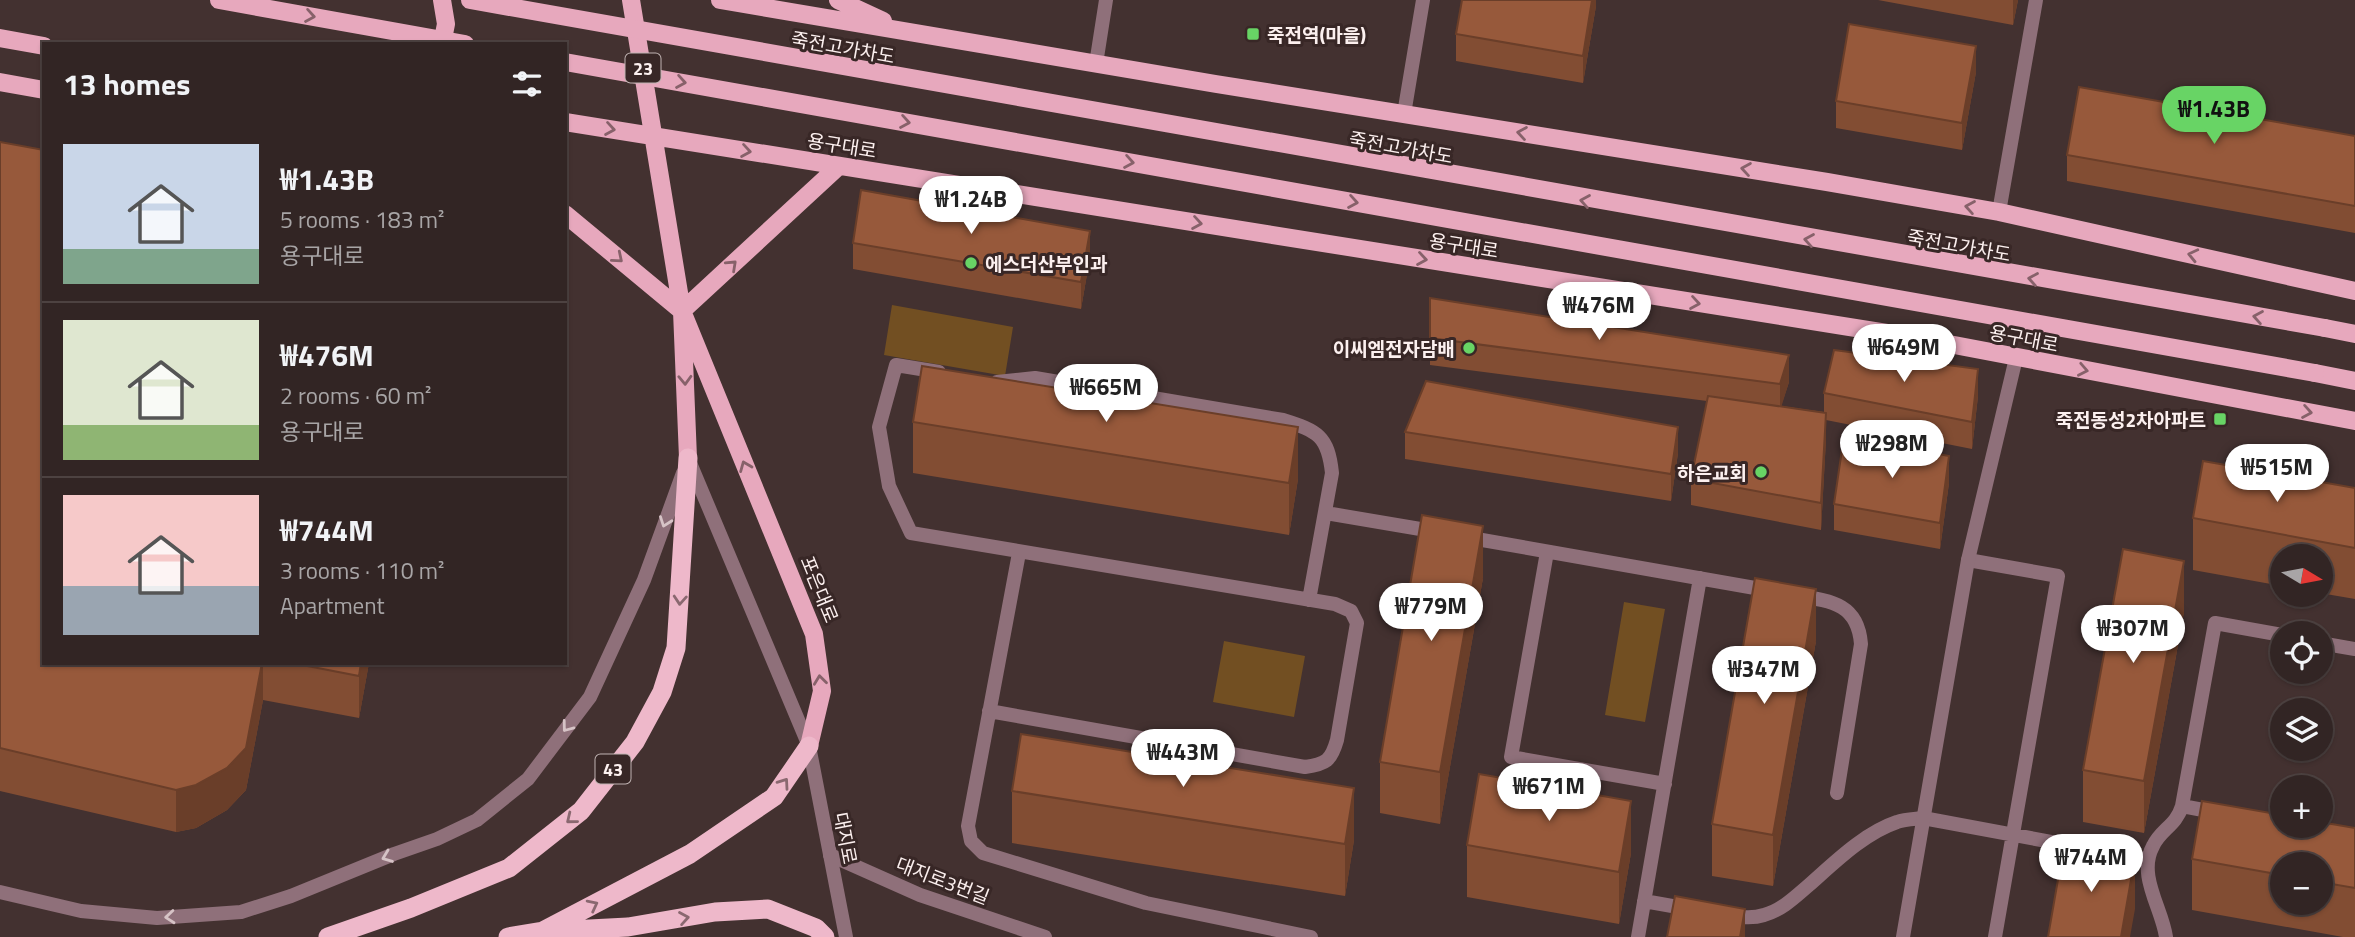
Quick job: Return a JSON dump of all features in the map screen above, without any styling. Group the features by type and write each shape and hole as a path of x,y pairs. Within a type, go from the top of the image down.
{"highway":[{"name":"포은대로","path":"333,935 411,908 509,868 581,811 635,742 662,692 676,648 688,458"},
{"name":"포은대로","path":"508,937 543,931 690,855 774,797 809,746"},
{"path":"543,931 628,927 715,912 768,909 816,928 825,937"}],"main road":[{"path":"219,0 454,42"},
{"path":"442,0 446,24 442,42"},
{"name":"죽전고가차도","path":"470,0 1094,114 2355,334"},
{"name":"포은대로","path":"631,0 682,312 688,458"},
{"path":"720,0 1096,64 1827,181 1999,212 2355,291"},
{"path":"838,0 902,30"},
{"path":"0,38 42,46"},
{"path":"567,62 2355,381"},
{"path":"0,82 42,90"},
{"name":"용구대로","path":"567,122 1898,335 2355,421"},
{"path":"567,216 682,312 839,166"},
{"name":"포은대로","path":"682,312 814,634 822,691 809,746"}],"street":[{"path":"1096,64 1106,0"},
{"path":"1404,114 1423,0"},
{"path":"1999,212 2036,0"},
{"path":"1903,937 1968,560 2016,358"},
{"path":"949,374 896,365 879,427 889,486 911,533 1335,604 1351,611 1357,623 1335,748 1333,755 1322,765 1305,767 989,711"},
{"path":"988,381 1001,383 1035,378 1283,420 1322,437 1329,453 1332,474 1309,600"},
{"path":"0,891 81,911 157,918 241,912 290,896 437,839 477,820 528,779 590,697 644,580 688,458"},
{"name":"대지로","path":"688,458 809,746 846,937"},
{"path":"1326,513 1838,604 1851,614 1860,628 1861,644 1837,793"},
{"path":"1547,552 1511,757 1665,784"},
{"path":"1019,553 968,826 971,841 984,853 1146,903 1311,937"},
{"path":"1968,560 2058,576 1995,937"},
{"path":"1638,937 1700,578"},
{"path":"2166,937 2154,899 2148,860 2153,845 2173,825 2182,806 2215,623 2270,633"},
{"path":"2333,645 2355,649"},
{"path":"2182,806 2232,815"},
{"path":"1644,901 1711,913 1763,916 1782,907 1835,862 1881,829 1903,820 1923,818 2148,860"},
{"name":"대지로3번길","path":"830,855 920,895 1045,937"}],"shaded area":[{"path":"892,305 1013,327 1005,376 884,355"},
{"path":"1624,602 1665,609 1645,722 1605,715"},
{"path":"1224,641 1305,656 1294,717 1213,702"}],"building":[{"path":"1462,0 1592,0 1583,56 1456,34"},
{"path":"1849,24 1976,46 1962,123 1836,101"},
{"path":"2079,87 2355,136 2355,206 2067,155"},
{"path":"0,142 42,150 42,665 262,665 246,748 227,768 196,785 176,790 0,748"},
{"path":"861,190 1090,231 1081,282 853,243"},
{"path":"1430,298 1789,355 1780,384 1430,338"},
{"path":"1834,350 1978,369 1972,422 1824,393"},
{"path":"922,366 1298,427 1289,483 913,422"},
{"path":"1426,381 1678,427 1671,474 1405,432"},
{"name":"하은교회","path":"1708,396 1826,413 1821,503 1691,479"},
{"path":"1844,436 1949,456 1940,523 1834,504"},
{"path":"2203,461 2355,488 2355,548 2193,518"},
{"path":"1422,515 1483,526 1440,772 1380,762"},
{"path":"2123,549 2184,561 2144,781 2083,770"},
{"path":"1755,578 1816,589 1773,835 1712,824"},
{"path":"302,665 361,665 359,676"},
{"path":"1021,734 1354,788 1345,844 1012,791"},
{"path":"1479,774 1631,801 1619,872 1467,845"},
{"path":"2202,801 2270,813 2270,838 2333,838 2333,824 2355,828 2355,888 2333,884 2333,852 2270,852 2270,873 2192,859"},
{"path":"2064,845 2135,857 2121,937 2048,937"},
{"path":"1675,896 1745,909 1740,937 1667,937"}],"place":[{"name":"죽전역(마을)","path":"1253,34"},
{"name":"에스더산부인과","path":"971,263"},
{"name":"이씨엠전자담배","path":"1469,348"},
{"name":"죽전동성2차아파트","path":"2220,419"},
{"name":"하은교회","path":"1761,472"}]}
